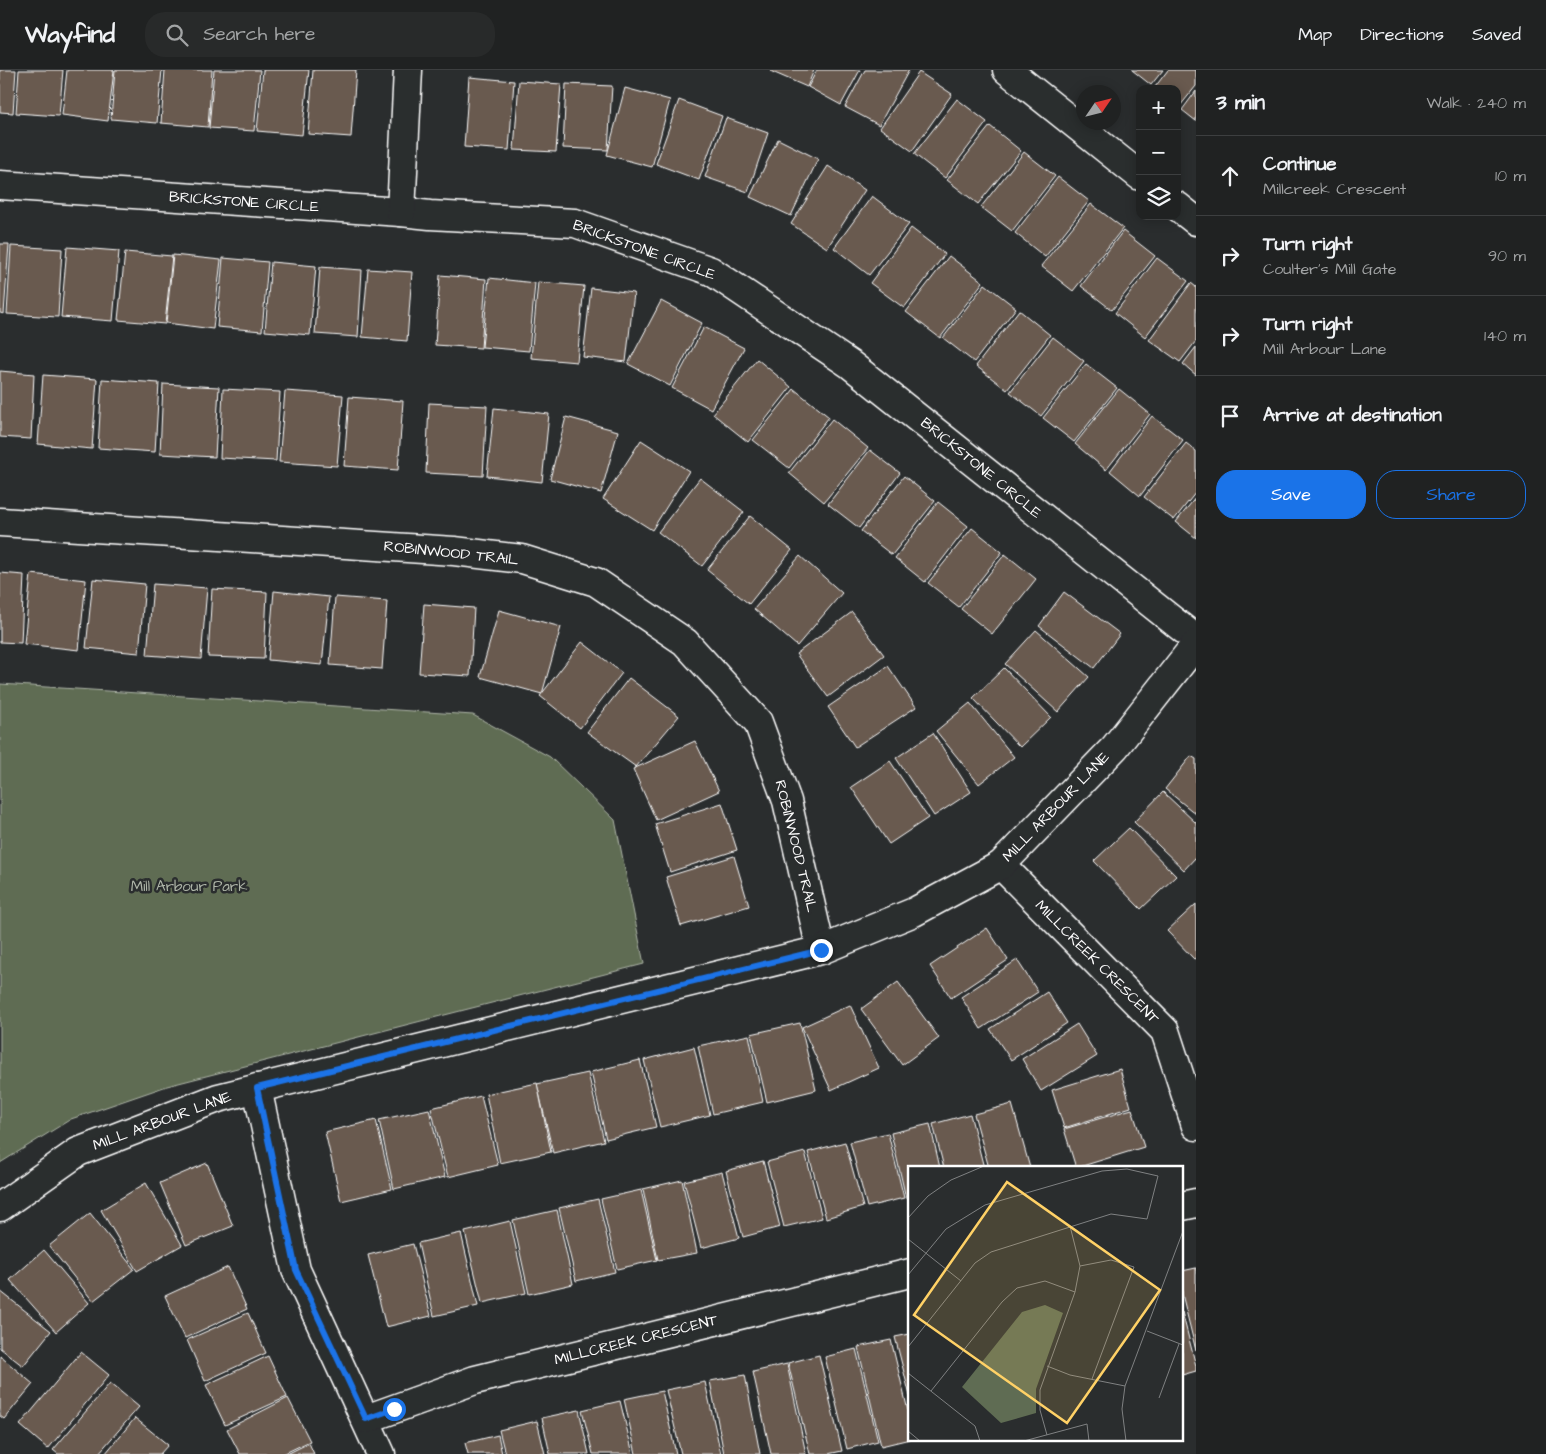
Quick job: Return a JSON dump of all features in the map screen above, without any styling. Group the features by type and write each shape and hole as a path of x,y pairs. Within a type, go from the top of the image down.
{"street":[{"path":"400,212 408,70"},
{"path":"1007,70 1139,175"},
{"name":"BRICKSTONE CIRCLE","path":"0,185 430,215 575,223 711,271 851,365 1196,639"},
{"path":"1181,209 1196,221"},
{"name":"ROBINWOOD TRAIL","path":"0,522 454,551 522,559 596,582 685,642 758,722 787,800 821,950"},
{"name":"MILL ARBOUR LANE","path":"0,1207 78,1152 218,1098 821,950 914,912 1001,865 1116,747 1196,644"},
{"name":"MILLCREEK CRESCENT","path":"1001,865 1165,1031 1196,1126"},
{"path":"257,1088 296,1270 381,1454"},
{"name":"MILLCREEK CRESCENT","path":"366,1419 475,1380 908,1273"}],"green space":[{"name":"Mill Arbour Park","path":"0,684 473,715 550,757 615,820 644,964 167,1086 71,1119 0,1163"}],"building":[{"path":"0,70 16,70 13,113 0,112"},
{"path":"19,70 63,70 59,116 16,113"},
{"path":"67,70 114,70 108,121 62,115"},
{"path":"115,70 162,70 157,123 111,119"},
{"path":"165,70 212,70 208,127 161,123"},
{"path":"214,70 260,70 254,131 209,128"},
{"path":"263,70 309,70 302,135 257,131"},
{"path":"313,70 356,70 351,137 308,134"},
{"path":"771,70 814,70 807,87"},
{"path":"817,70 860,70 841,105 808,87"},
{"path":"865,70 909,70 879,125 845,107"},
{"path":"1132,70 1163,70 1151,85"},
{"path":"1168,70 1196,70 1196,86 1181,105 1181,85 1157,85"},
{"path":"919,72 952,94 912,151 880,128"},
{"path":"469,77 514,81 509,150 464,147"},
{"path":"519,81 561,84 556,152 514,150"},
{"path":"566,84 612,86 608,150 563,148"},
{"path":"625,88 670,100 652,167 607,155"},
{"path":"1196,91 1196,121 1182,110"},
{"path":"957,99 987,122 945,178 914,154"},
{"path":"679,100 722,116 699,180 656,164"},
{"path":"726,118 768,133 748,192 705,177"},
{"path":"990,126 1021,151 978,204 947,180"},
{"path":"778,139 818,159 791,216 750,197"},
{"path":"1024,152 1055,176 1012,231 981,207"},
{"path":"828,166 865,190 827,248 791,224"},
{"path":"1058,177 1089,201 1045,257 1015,233"},
{"path":"872,196 909,224 869,275 834,248"},
{"path":"1091,204 1123,228 1073,291 1041,266"},
{"path":"911,228 945,254 904,308 870,283"},
{"path":"1123,231 1155,256 1112,310 1081,286"},
{"path":"0,244 9,244 4,314 0,313"},
{"path":"11,246 62,249 58,317 7,314"},
{"path":"67,247 119,251 113,321 61,317"},
{"path":"125,252 172,256 165,324 118,320"},
{"path":"173,255 221,260 213,329 166,323"},
{"path":"949,256 983,282 940,338 906,312"},
{"path":"223,258 268,262 262,331 217,327"},
{"path":"1157,258 1188,281 1145,337 1115,313"},
{"path":"271,262 316,266 310,335 265,331"},
{"path":"320,267 362,270 358,337 315,334"},
{"path":"368,269 412,272 407,341 362,337"},
{"path":"440,275 486,279 481,348 435,345"},
{"path":"489,278 535,283 529,351 482,347"},
{"path":"538,282 584,286 577,362 531,358"},
{"path":"1191,283 1196,287 1196,341 1180,362 1149,340"},
{"path":"985,284 1016,308 974,362 943,338"},
{"path":"591,288 634,293 626,362 583,357"},
{"path":"661,301 702,323 670,386 628,364"},
{"path":"1019,310 1050,335 1007,390 976,366"},
{"path":"704,327 744,348 711,409 672,388"},
{"path":"1053,337 1084,361 1041,416 1010,392"},
{"path":"1196,347 1196,375 1183,364"},
{"path":"757,359 791,387 748,442 713,414"},
{"path":"1086,364 1117,388 1074,442 1043,418"},
{"path":"0,371 34,374 31,439 0,437"},
{"path":"43,375 97,379 92,449 38,444"},
{"path":"102,379 159,383 155,452 98,448"},
{"path":"163,384 219,387 215,457 160,454"},
{"path":"223,389 280,392 276,461 220,458"},
{"path":"794,389 829,417 789,468 753,440"},
{"path":"1119,389 1150,414 1106,470 1075,444"},
{"path":"285,391 343,395 337,466 279,462"},
{"path":"349,397 403,401 398,470 344,466"},
{"path":"429,403 487,406 483,476 426,473"},
{"path":"494,408 549,414 542,482 487,476"},
{"path":"1152,416 1183,440 1140,496 1110,471"},
{"path":"566,417 618,431 601,493 550,479"},
{"path":"832,419 868,448 824,502 789,473"},
{"path":"641,440 689,471 652,530 603,499"},
{"path":"1186,443 1196,451 1196,492 1174,520 1144,497"},
{"path":"870,450 900,473 859,528 828,504"},
{"path":"904,476 935,501 892,555 861,531"},
{"path":"700,478 744,512 702,566 658,532"},
{"path":"1196,497 1196,538 1176,522"},
{"path":"938,502 968,526 925,582 895,558"},
{"path":"750,516 792,550 749,604 707,570"},
{"path":"972,528 1002,552 959,607 928,583"},
{"path":"1005,554 1036,579 992,634 961,609"},
{"path":"800,556 842,593 797,646 754,609"},
{"path":"0,573 24,575 21,643 0,642"},
{"path":"31,574 86,580 79,650 24,644"},
{"path":"93,579 145,584 139,653 86,648"},
{"path":"153,584 207,588 201,659 147,655"},
{"path":"212,589 267,592 264,659 208,657"},
{"path":"274,591 329,597 322,665 268,660"},
{"path":"1064,592 1120,634 1094,668 1039,626"},
{"path":"335,597 387,601 382,669 330,665"},
{"path":"424,604 474,608 470,676 419,673"},
{"path":"499,610 561,627 542,694 480,677"},
{"path":"852,612 884,655 828,697 796,654"},
{"path":"1036,630 1089,677 1058,712 1005,664"},
{"path":"582,642 622,673 580,728 540,696"},
{"path":"888,666 916,707 855,747 828,707"},
{"path":"1004,668 1051,717 1020,747 973,698"},
{"path":"629,678 679,716 636,767 587,732"},
{"path":"970,703 1014,757 979,784 936,731"},
{"path":"933,733 971,792 934,816 896,758"},
{"path":"695,741 719,791 656,820 633,769"},
{"path":"1191,756 1196,759 1196,814 1165,789"},
{"path":"890,761 928,818 889,844 851,787"},
{"path":"1163,792 1196,823 1196,857 1184,870 1134,822"},
{"path":"722,803 737,850 670,872 655,824"},
{"path":"1129,828 1176,876 1141,909 1094,861"},
{"path":"734,856 749,906 681,926 666,877"},
{"path":"1196,904 1196,958 1194,959 1167,931"},
{"path":"987,928 1008,960 951,998 930,966"},
{"path":"1017,960 1038,992 981,1029 961,997"},
{"path":"898,982 939,1038 902,1065 861,1009"},
{"path":"1047,992 1067,1023 1011,1060 990,1029"},
{"path":"850,1005 879,1068 831,1090 802,1027"},
{"path":"800,1023 816,1090 767,1102 751,1034"},
{"path":"1077,1024 1097,1056 1041,1091 1022,1059"},
{"path":"749,1035 763,1102 713,1114 698,1046"},
{"path":"694,1047 710,1115 660,1127 644,1060"},
{"path":"640,1060 656,1127 606,1139 591,1072"},
{"path":"1120,1069 1131,1107 1064,1128 1052,1090"},
{"path":"588,1073 604,1141 553,1153 537,1084"},
{"path":"537,1083 551,1152 500,1163 486,1094"},
{"path":"481,1096 498,1165 448,1177 431,1108"},
{"path":"1012,1104 1029,1166 988,1166 974,1114"},
{"path":"429,1109 445,1177 394,1189 379,1120"},
{"path":"1132,1109 1144,1147 1082,1166 1075,1166 1064,1129"},
{"path":"970,1114 983,1166 944,1166 933,1124"},
{"path":"376,1120 392,1189 341,1201 325,1132"},
{"path":"930,1124 940,1166 908,1166 908,1198 906,1198 891,1133"},
{"path":"888,1133 904,1198 867,1207 850,1142"},
{"path":"845,1142 863,1207 826,1218 808,1152"},
{"path":"805,1152 822,1218 784,1227 767,1162"},
{"path":"763,1161 780,1227 743,1237 726,1171"},
{"path":"207,1163 233,1226 186,1245 160,1183"},
{"path":"722,1172 739,1238 701,1248 684,1181"},
{"path":"682,1180 697,1253 658,1260 643,1189"},
{"path":"146,1183 182,1245 137,1271 101,1210"},
{"path":"641,1190 657,1260 617,1269 601,1199"},
{"path":"598,1199 615,1272 576,1281 559,1208"},
{"path":"557,1210 573,1284 529,1294 513,1220"},
{"path":"90,1213 134,1269 93,1301 49,1246"},
{"path":"510,1221 526,1293 482,1303 465,1232"},
{"path":"461,1233 478,1306 434,1316 418,1243"},
{"path":"413,1244 431,1316 386,1327 368,1255"},
{"path":"44,1250 89,1303 56,1332 10,1280"},
{"path":"228,1267 247,1309 185,1338 165,1296"},
{"path":"1196,1268 1196,1351 1184,1302 1184,1271"},
{"path":"0,1291 51,1331 23,1366 0,1348"},
{"path":"248,1313 266,1353 205,1381 187,1340"},
{"path":"1184,1320 1196,1366 1196,1371 1184,1374"},
{"path":"908,1334 908,1388 895,1337"},
{"path":"891,1340 908,1411 908,1439 881,1446 858,1347"},
{"path":"856,1349 878,1441 847,1449 825,1357"},
{"path":"81,1352 109,1375 48,1449 20,1425"},
{"path":"819,1355 842,1451 828,1454 810,1454 788,1363"},
{"path":"0,1356 33,1384 4,1419 0,1416"},
{"path":"268,1356 287,1397 225,1425 206,1385"},
{"path":"787,1364 806,1454 771,1454 753,1372"},
{"path":"745,1375 760,1454 724,1454 710,1381"},
{"path":"705,1382 721,1454 681,1454 666,1390"},
{"path":"110,1383 139,1407 98,1454 58,1454 53,1450"},
{"path":"662,1391 676,1454 636,1454 624,1399"},
{"path":"288,1398 310,1441 283,1454 240,1454 227,1429"},
{"path":"620,1401 633,1454 593,1454 582,1410"},
{"path":"579,1410 589,1454 550,1454 542,1418"},
{"path":"135,1418 168,1445 160,1454 105,1454"},
{"path":"537,1421 545,1454 505,1454 499,1430"},
{"path":"498,1435 502,1454 468,1454 465,1443"},
{"path":"309,1443 314,1454 287,1454"}],"route":[{"path":"394,1409 366,1419 296,1270 257,1088 821,950"}]}
